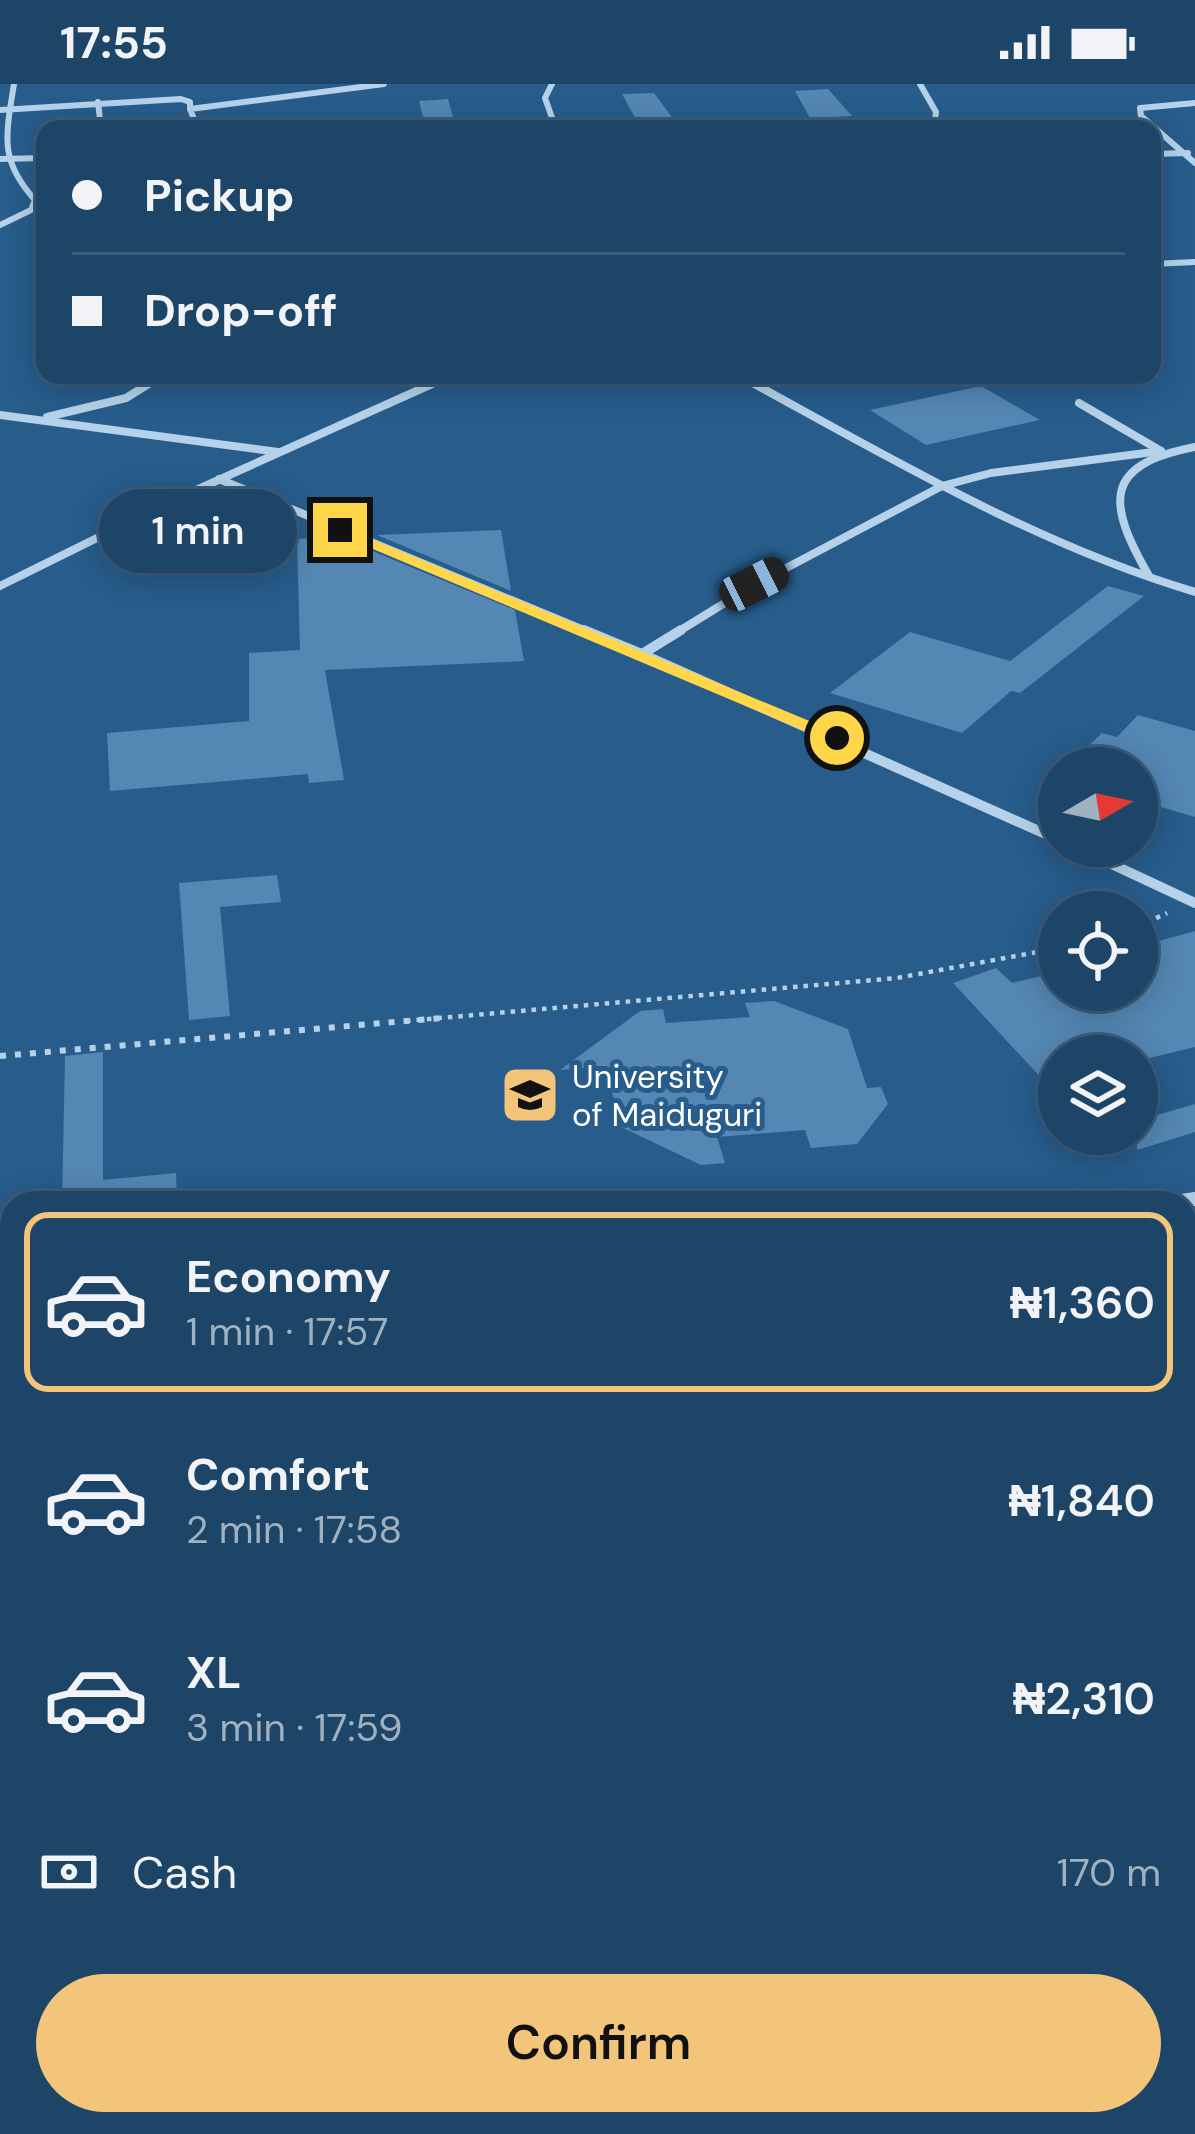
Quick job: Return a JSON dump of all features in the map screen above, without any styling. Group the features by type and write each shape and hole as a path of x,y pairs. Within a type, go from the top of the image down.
{"street":[{"path":"0,225 31,210 35,200 11,180 1,159 4,110 14,84"},
{"path":"190,109 384,84"},
{"path":"552,84 545,98 553,120"},
{"path":"920,84 937,112 936,120"},
{"path":"4,110 181,99 190,102 194,120"},
{"path":"98,102 100,120"},
{"path":"1146,120 1140,108 1195,103"},
{"path":"1161,134 1195,163"},
{"path":"1161,154 1195,153"},
{"path":"1,159 36,158"},
{"path":"1161,264 1195,262"},
{"path":"33,420 126,398 149,384"},
{"path":"0,586 219,479 432,384"},
{"path":"755,384 943,486 1150,579 1195,592"},
{"path":"1079,403 1161,452"},
{"path":"0,415 279,452"},
{"path":"642,654 754,584 943,486 992,473 1195,447"},
{"path":"1150,579 1124,536 1114,499 1121,478 1136,463 1161,452"},
{"path":"219,479 642,654 1038,830"},
{"path":"1118,867 1195,903"}],"path":[{"path":"0,1056 897,978 1038,952"}],"building":[{"path":"828,89 852,116 810,118 795,91"},
{"path":"654,93 674,120 636,120 622,94"},
{"path":"448,99 454,120 424,120 419,101"},
{"path":"981,386 1040,420 926,445 870,410"},
{"path":"501,530 511,591 377,535"},
{"path":"338,537 515,610 524,661 325,670 344,780 309,783 308,774 110,791 107,733 249,721 249,653 300,650 297,539"},
{"path":"1108,586 1144,596 1020,693 1011,691 962,733 830,693 910,632 1010,661"},
{"path":"1138,715 1195,731 1195,817 1158,806 1158,747 1088,747 1102,733 1117,737"},
{"path":"277,875 281,902 220,907 230,1016 189,1020 179,883"},
{"path":"1195,931 1195,1047 1158,1056 1158,1035 1038,1035 1038,1074 953,983 996,968 1012,983 1038,977 1038,1011 1158,1011 1158,941"},
{"path":"774,1001 848,1029 867,1088 881,1087 888,1104 857,1144 811,1148 805,1130 717,1137 725,1163 701,1165 619,1126 607,1066 560,1070 640,1011 663,1009 666,1023 750,1017 745,1003"},
{"path":"103,1052 103,1180 176,1173 177,1191 62,1191 65,1056"},
{"path":"1195,1104 1195,1132 1158,1143 1158,1115"}],"place":[{"name":"University of Maiduguri","path":"530,1095"}],"route":[{"path":"340,530 837,738"}]}
